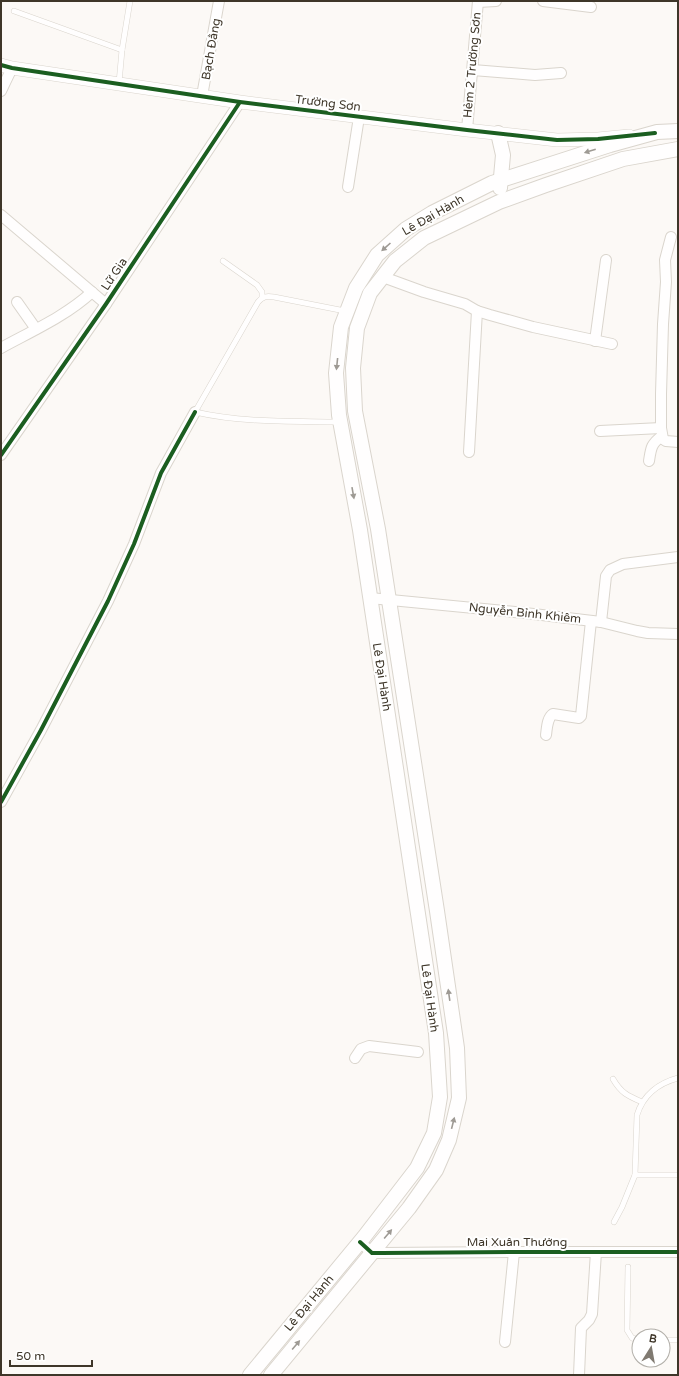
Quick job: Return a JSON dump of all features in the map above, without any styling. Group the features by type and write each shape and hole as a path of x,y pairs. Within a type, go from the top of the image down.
{"main road":[{"name":"Lê Đại Hành","path":"250,1375 360,1242 417,1168 434,1133 440,1097 436,1033 360,530 340,422 336,373 341,327 356,288 377,255 406,229 432,213 500,180 610,145 655,133 678,130"},
{"path":"498,133 503,155 500,180 500,202"},
{"path":"655,133 661,152"},
{"name":"Lê Đại Hành","path":"271,1375 410,1208 436,1170 449,1140 459,1098 457,1048 378,529 355,410 353,368 358,328 370,293 395,261 424,238 500,202 623,159 678,150"}],"street":[{"name":"Bạch Đằng","path":"202,96 219,1"},
{"path":"478,2 496,1"},
{"path":"543,1 591,7"},
{"name":"Hẻm 2 Trường Sơn","path":"467,130 478,2"},
{"name":"Trường Sơn","path":"6,66 240,102 557,140 598,139 655,133"},
{"path":"1,91 6,66"},
{"path":"473,70 535,75 561,73"},
{"name":"Lữ Gia","path":"1,455 106,304 240,102"},
{"path":"348,187 359,117"},
{"path":"1,215 106,304"},
{"path":"671,237 665,260 666,282 661,387 662,432 663,439 666,441 678,442"},
{"path":"595,341 606,260"},
{"path":"383,277 424,292 465,304 477,310 533,327 612,344"},
{"path":"1,348 72,308 92,292"},
{"path":"17,302 36,329"},
{"path":"469,452 477,310"},
{"path":"1,802 41,730 108,601 134,544 161,473 195,412"},
{"path":"600,431 662,432"},
{"path":"649,461 653,443 662,432"},
{"path":"546,735 549,718 551,715 553,714 579,718 581,716 596,621 606,576 610,570 623,564 678,558"},
{"name":"Nguyễn Bỉnh Khiêm","path":"370,598 596,621 637,632 678,634"},
{"path":"355,1058 361,1048 369,1046 418,1052"},
{"path":"360,1242 372,1253"},
{"path":"505,1342 514,1252"},
{"path":"579,1375 580,1328 589,1320 592,1314 596,1252"},
{"name":"Mai Xuân Thưởng","path":"372,1253 678,1252"}],"lane":[{"path":"119,84 122,50 130,1"},
{"path":"14,11 122,50"},
{"path":"223,261 257,285 262,292 262,298"},
{"path":"340,422 238,419 218,417 195,412 258,302 262,298 266,296 274,297 347,311"},
{"path":"614,1222 635,1175 637,1115 642,1102 660,1085 678,1078"},
{"path":"613,1079 622,1092 642,1102"},
{"path":"635,1175 678,1175"},
{"path":"628,1267 627,1330 631,1336"}],"cycle path":[{"path":"1,65 12,68 240,102 557,140 598,139 655,133"},
{"path":"1,455 106,304 240,102"},
{"path":"1,802 41,730 108,601 134,544 161,473 195,412"},
{"path":"360,1242 372,1253 678,1252"}]}
